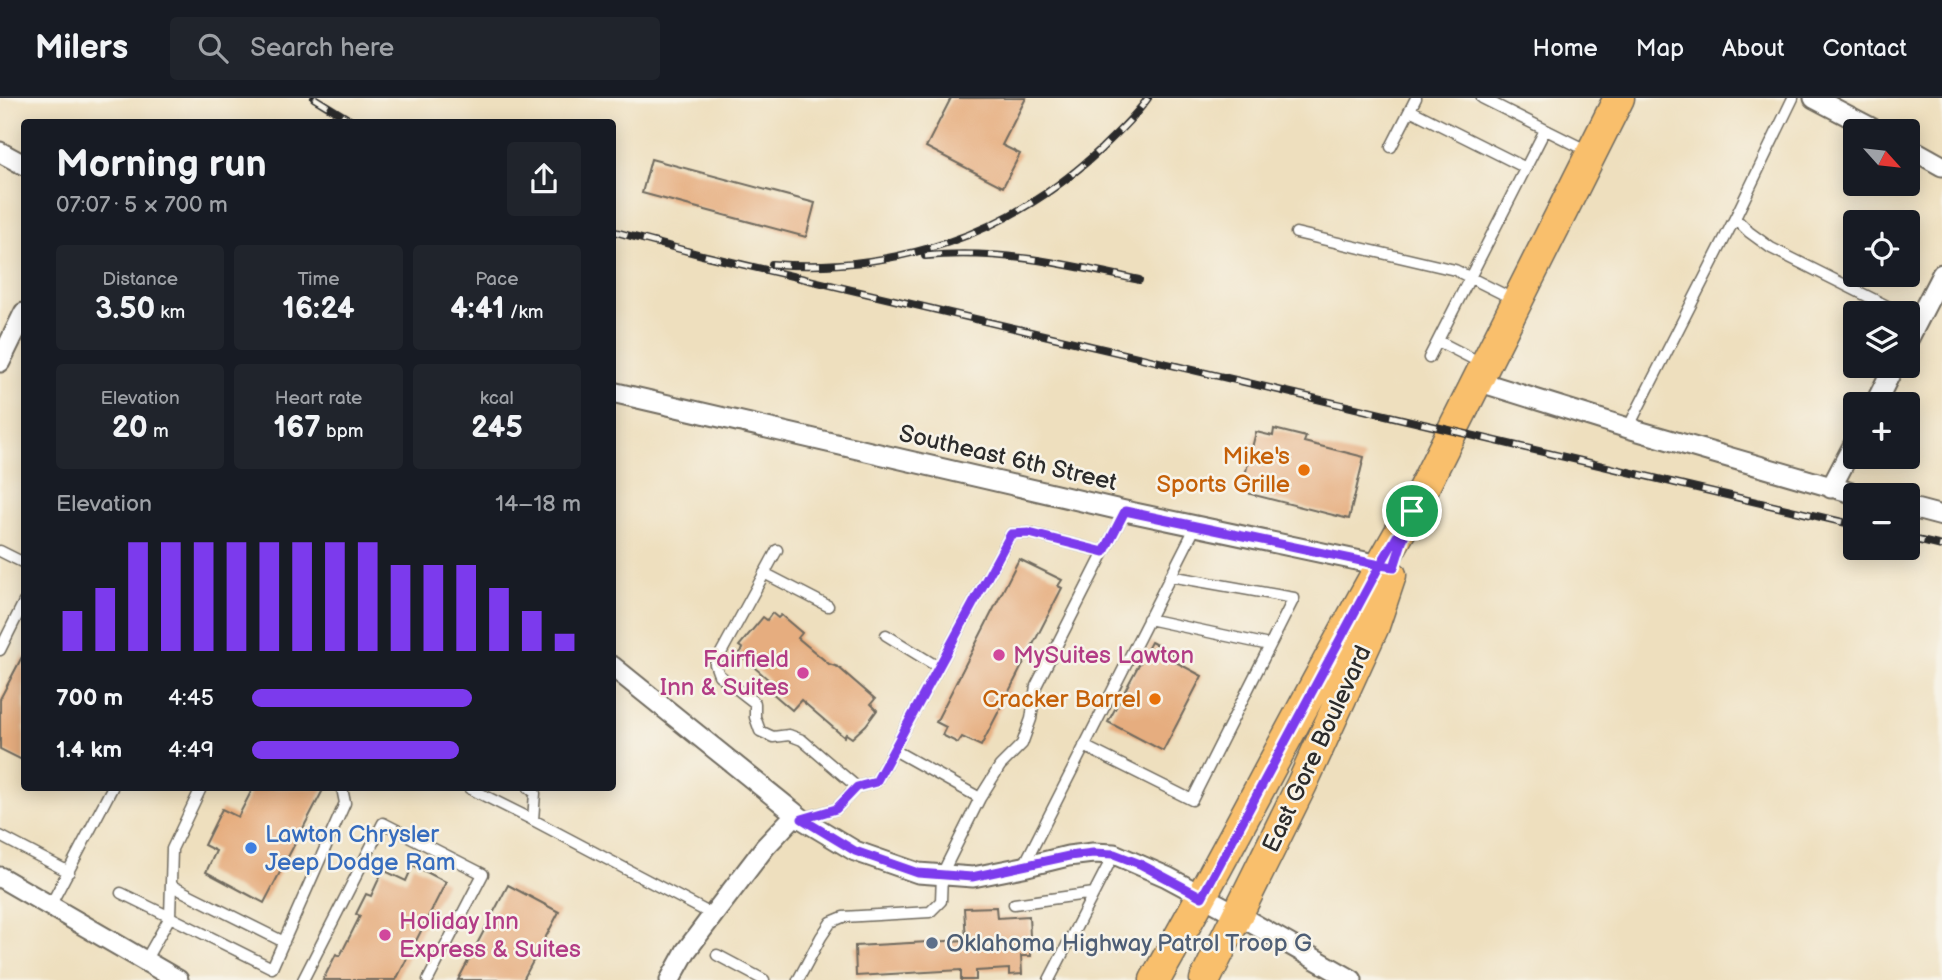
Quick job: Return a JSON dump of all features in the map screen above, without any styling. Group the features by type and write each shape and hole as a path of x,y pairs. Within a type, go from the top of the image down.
{"main road":[{"name":"East Gore Boulevard","path":"1155,980 1387,566 1619,98"},
{"name":"East Gore Boulevard","path":"1205,980 1302,784 1374,626 1387,566"}],"street":[{"path":"1814,98 1854,119"},
{"path":"0,152 21,163"},
{"path":"1920,154 1942,166"},
{"path":"1920,303 1942,274"},
{"path":"0,362 21,319"},
{"path":"1481,373 1628,428 1843,491"},
{"name":"Southeast 6th Street","path":"616,393 1125,511 1387,566"},
{"path":"1831,488 1843,465"},
{"path":"1920,510 1942,516"},
{"path":"616,669 799,817 855,851 918,873 972,877 1093,853 1114,854 1149,868 1238,915 1352,980"},
{"path":"670,980 686,951 765,847 799,817"},
{"path":"0,877 178,980"}],"lane":[{"path":"1391,147 1416,98"},
{"path":"1482,98 1592,153"},
{"path":"1628,428 1793,98"},
{"path":"1410,110 1526,168"},
{"path":"1429,358 1545,130"},
{"path":"1735,218 1771,248 1877,301"},
{"path":"1296,233 1454,270 1517,301"},
{"path":"1438,341 1481,373"},
{"path":"798,980 831,922 843,917 930,912 941,901 942,874 980,798 1000,766 1022,744 1031,719 1036,686 1125,511"},
{"path":"1023,867 1196,526"},
{"path":"799,817 836,809 857,787 876,782 1011,534 1029,533 1104,552"},
{"path":"777,550 715,664 719,675 755,703 755,717 760,731 773,737 789,735 802,740 857,787"},
{"path":"0,551 21,562"},
{"path":"764,573 828,607"},
{"path":"1084,746 1192,800 1294,598 1170,576"},
{"path":"0,650 21,608"},
{"path":"1148,619 1269,645"},
{"path":"886,635 938,667"},
{"path":"894,750 980,798"},
{"path":"50,906 110,791"},
{"path":"145,961 170,917 172,849 200,791"},
{"path":"121,893 272,968 345,803 343,791"},
{"path":"475,791 713,915"},
{"path":"533,791 535,793 533,820"},
{"path":"303,980 383,823 483,874 428,980"},
{"path":"0,836 69,872"},
{"path":"1049,980 1114,854"},
{"path":"172,886 284,942"},
{"path":"1014,904 1094,893"},
{"path":"717,955 764,980"}],"building":[{"path":"951,98 1026,98 1002,145 1020,154 1003,187 926,147"},
{"path":"651,159 815,203 806,237 642,193"},
{"name":"Mike's Sports Grille","path":"1274,429 1306,437 1304,442 1364,457 1349,519 1250,494 1243,483 1256,432 1273,436"},
{"name":"MySuites Lawton","path":"1019,559 1062,580 1058,586 1062,588 981,746 962,737 958,743 942,735 946,727 936,722"},
{"name":"Fairfield Inn & Suites","path":"772,613 778,618 781,615 802,633 798,638 829,664 838,667 875,699 871,704 877,710 852,738 846,734 844,737 801,700 792,710 764,686 769,680 739,654 743,649 739,646 763,617 767,620"},
{"name":"Cracker Barrel","path":"1151,642 1175,655 1172,660 1202,676 1163,751 1108,722"},
{"path":"21,659 21,760 0,749 0,699"},
{"name":"Lawton Chrysler Jeep Dodge Ram","path":"251,791 322,791 264,903 206,872 216,851 204,845 222,809 238,817"},
{"name":"Holiday Inn Express & Suites","path":"413,865 446,882 396,980 323,980 336,954 340,956 360,916 356,914 366,894 371,896 383,870 406,881"},
{"path":"508,885 559,912 523,980 458,980"},
{"name":"Oklahoma Highway Patrol Troop G","path":"996,907 997,918 1029,916 1031,956 1021,956 1022,974 1009,975 1009,969 976,971 976,980 961,980 961,970 856,976 855,946 966,940 964,908"}],"railway":[{"path":"314,98 348,119"},
{"path":"772,264 862,262 906,254 989,226 1028,205 1066,179 1101,149 1148,98"},
{"path":"616,232 702,255 1843,522"},
{"path":"925,256 953,254 1033,259 1139,280"},
{"path":"1920,541 1942,546"}],"place":[{"name":"Mike's Sports Grille","path":"1304,470"},
{"name":"MySuites Lawton","path":"999,655"},
{"name":"Fairfield Inn & Suites","path":"803,673"},
{"name":"Cracker Barrel","path":"1155,699"},
{"name":"Lawton Chrysler Jeep Dodge Ram","path":"251,848"},
{"name":"Holiday Inn Express & Suites","path":"385,935"},
{"name":"Oklahoma Highway Patrol Troop G","path":"932,943"}],"route":[{"path":"1412,511 1380,565 1125,511 1104,552 1029,533 1011,534 876,782 857,787 836,809 802,819 855,851 918,873 972,877 1069,856 1114,854 1167,877 1202,897 1380,565 1394,567 1412,511"}]}
